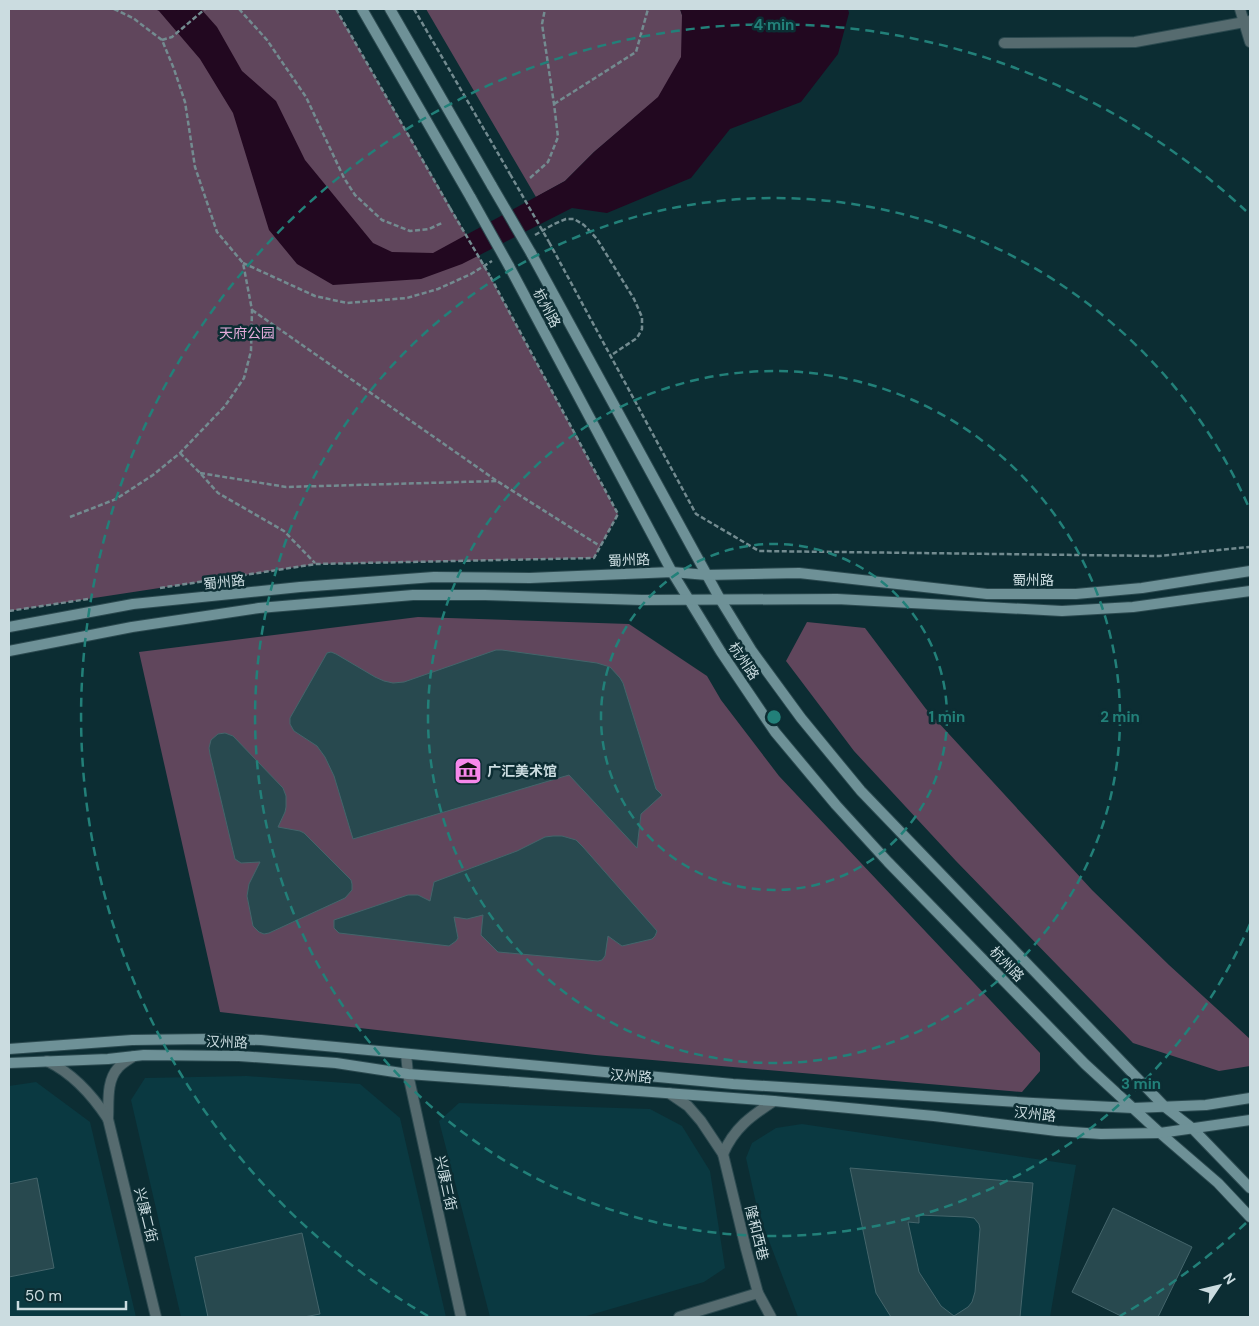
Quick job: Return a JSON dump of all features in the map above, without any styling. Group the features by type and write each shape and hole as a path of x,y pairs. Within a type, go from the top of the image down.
{"main road":[{"name":"杭州路","path":"362,9 509,266 672,572 775,732 836,805 888,862 1084,1064 1218,1183 1250,1217"},
{"name":"杭州路","path":"390,9 531,253 720,599 752,651 801,718 861,791 1165,1107 1192,1128 1250,1188"},
{"name":"蜀州路","path":"9,627 133,604 300,587 434,577 530,578 672,572 707,575 799,573 986,594 1076,594 1142,588 1250,572"},
{"path":"9,651 142,625 259,608 413,596 485,595 642,600 837,599 1062,611 1133,606 1250,591"},
{"name":"汉州路","path":"9,1049 123,1041 261,1040 733,1084 1024,1103 1133,1108 1206,1105 1250,1098"},
{"name":"汉州路","path":"9,1063 108,1059 144,1055 238,1056 336,1063 408,1074 774,1101 934,1116 1057,1131 1102,1134 1160,1133 1250,1120"}],"street":[{"path":"1240,9 1247,22 1250,42"},
{"path":"1004,43 1135,42 1247,22"},
{"name":"兴康三街","path":"406,1054 408,1074 461,1317"},
{"path":"108,1119 111,1077 119,1067 134,1056"},
{"path":"47,1061 60,1068 82,1088 100,1106 108,1119"},
{"name":"隆和西巷","path":"668,1093 688,1106 702,1121 723,1154 758,1293 771,1317"},
{"path":"723,1154 729,1140 746,1121 774,1101"},
{"name":"兴康二街","path":"108,1119 156,1317"},
{"path":"679,1317 758,1293"}],"path":[{"path":"114,9 133,18 162,40 185,102 195,167 217,232 242,263 315,296 347,303 407,298 438,288 471,274 496,259"},
{"path":"162,40 172,37 204,9"},
{"path":"239,9 267,40 306,97 344,178 355,195 382,220 410,230 429,229 442,223"},
{"path":"336,9 490,276 618,514"},
{"path":"414,9 549,242 696,514"},
{"path":"530,178 548,162 558,137 542,24 545,9"},
{"path":"554,104 636,52 648,9"},
{"path":"529,239 554,224 566,219 574,219 584,225 597,239 634,299 642,317 642,329 636,338 610,356"},
{"path":"70,517 116,499 153,476 180,453 225,406 244,378 252,351 252,310 242,263"},
{"path":"252,310 497,481 600,546"},
{"path":"180,453 218,493 284,531 316,564"},
{"path":"200,473 286,487 497,481"},
{"path":"618,514 640,514"},
{"path":"153,589 316,564 594,558 618,514"},
{"path":"673,514 696,514 759,551 1159,556 1250,547"},
{"path":"9,610 96,597"}],"shaded area":[{"path":"155,9 201,9 217,27 242,71 276,101 305,160 373,243 392,252 433,253 565,181 594,152 658,97 681,57 682,15 680,9 848,9 849,13 838,54 801,102 730,129 691,178 607,213 572,208 462,264 421,279 333,285 297,264 269,230 233,113 200,59 159,11"},
{"path":"247,1076 360,1084 400,1118 446,1317 181,1317 131,1100 145,1078"},
{"path":"36,1082 90,1122 136,1317 9,1317 9,1086"},
{"path":"459,1103 650,1109 682,1126 710,1171 725,1268 704,1282 583,1317 490,1317 439,1121"},
{"path":"802,1124 1076,1165 1050,1317 798,1317 758,1212 746,1158 752,1143 776,1128"}],"green space":[{"name":"天府公园","path":"9,9 336,9 490,276 618,514 594,558 316,564 9,611"},
{"path":"426,9 680,9 682,15 682,57 659,97 594,152 565,181 536,197"},
{"path":"418,617 629,624 707,676 721,700 779,776 1040,1053 1040,1071 1022,1092 595,1055 220,1012 139,652"},
{"path":"807,622 865,628 926,709 1092,890 1169,965 1250,1039 1250,1066 1219,1071 1133,1043 956,861 854,751 786,661"}],"building":[{"path":"496,650 597,663 610,667 620,678 656,789 662,795 641,814 637,848 569,775 353,839 334,776 325,757 317,746 294,731 290,724 290,718 327,653 336,654 375,677 393,683 404,682"},
{"path":"225,733 233,736 283,788 286,796 286,807 278,827 304,833 351,880 352,884 352,890 345,898 269,933 259,932 253,926 247,896 249,884 260,862 241,863 235,859 210,754 211,740 218,734"},
{"path":"562,836 576,840 583,847 657,931 652,939 622,946 608,936 605,956 602,960 598,961 498,952 481,935 483,915 467,919 454,917 458,938 449,946 339,933 334,928 334,920 408,895 418,895 430,901 434,882 517,851 545,837"},
{"path":"850,1168 1033,1183 1020,1317 891,1317 876,1293","holes":["919,1215 974,1218 979,1224 980,1229 975,1292 972,1302 968,1307 954,1316 941,1306 919,1272 908,1222 919,1223"]},
{"path":"37,1178 54,1268 9,1277 9,1184"},
{"path":"1113,1208 1192,1247 1158,1317 1123,1317 1072,1292"},
{"path":"302,1233 320,1314 304,1317 208,1317 195,1257"}],"place":[{"name":"广汇美术馆","path":"468,771"}]}
